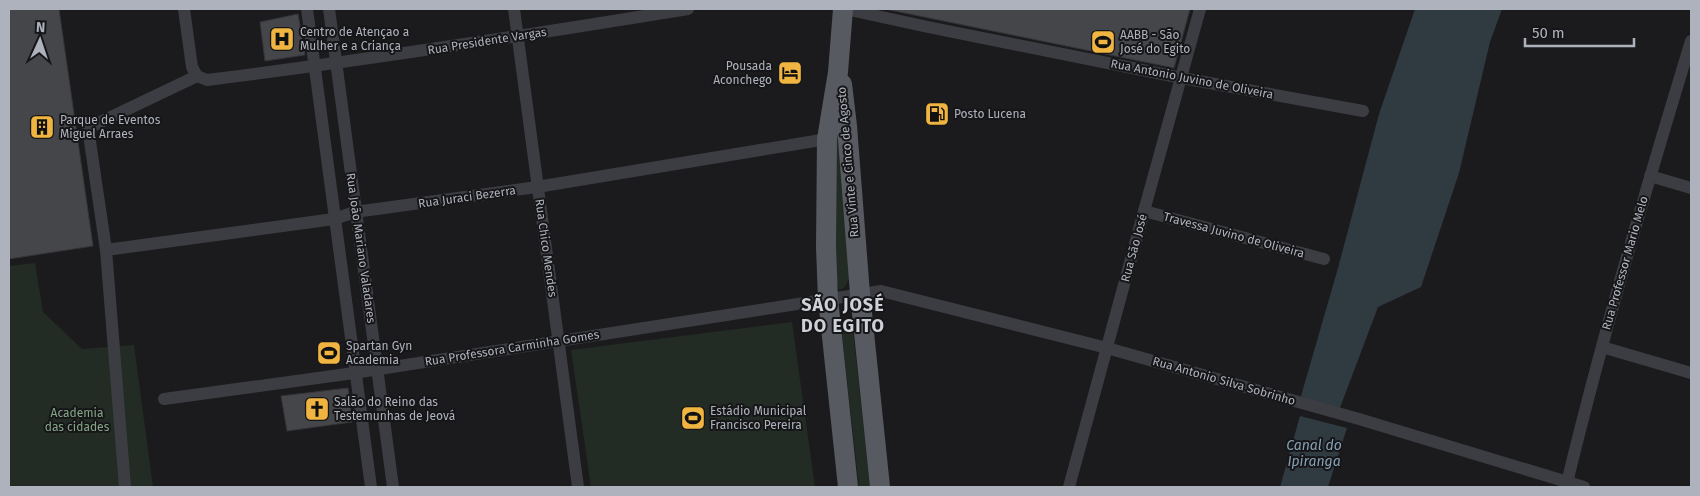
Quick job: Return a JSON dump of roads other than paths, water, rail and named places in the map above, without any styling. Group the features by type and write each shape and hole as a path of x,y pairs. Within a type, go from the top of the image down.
{"main road":[{"path":"838,72 844,9"},
{"name":"Rua Vinte e Cinco de Agosto","path":"838,72 827,139 826,247 828,299 848,487"},
{"name":"Rua Vinte e Cinco de Agosto","path":"838,72 844,92 846,109 860,294 880,487"}],"street":[{"path":"125,487 106,250 88,128 197,76 192,68 184,9"},
{"name":"Rua João Mariano Valadares","path":"307,9 354,373 371,487"},
{"name":"Rua João Mariano Valadares","path":"328,9 393,487"},
{"name":"Rua Chico Mendes","path":"514,9 578,487"},
{"name":"Rua Presidente Vargas","path":"197,76 207,80 336,64 688,9"},
{"name":"Rua Antonio Juvino de Oliveira","path":"844,9 928,28 1182,78 1363,111"},
{"name":"Rua São José","path":"1069,487 1200,9"},
{"name":"Rua Professor Mario Melo","path":"1566,485 1650,176 1691,41"},
{"name":"Rua Juraci Bezerra","path":"106,250 334,219 355,212 537,188 827,139"},
{"path":"1650,176 1691,188"},
{"name":"Travessa Juvino de Oliveira","path":"1144,211 1324,258"},
{"name":"Rua Antonio Silva Sobrinho","path":"860,294 881,291 1107,348 1338,413 1566,485 1584,487"},
{"name":"Rua Professora Carminha Gomes","path":"164,399 354,373 860,294"},
{"path":"1602,347 1691,373"}],"water":[{"path":"1415,9 1502,9 1490,42 1459,173 1421,287 1378,307 1338,413 1301,396 1338,268 1379,114"},
{"name":"Canal do Ipiranga","path":"1300,416 1347,428 1328,487 1280,487"}],"place":[{"name":"Centro de Atençao a Mulher e a Criança","path":"282,39"},
{"name":"AABB - São José do Egito","path":"1103,42"},
{"name":"Pousada Aconchego","path":"790,73"},
{"name":"Posto Lucena","path":"937,114"},
{"name":"Parque de Eventos Miguel Arraes","path":"42,127"},
{"name":"Spartan Gyn Academia","path":"329,353"},
{"name":"Salão do Reino das Testemunhas de Jeová","path":"317,409"},
{"name":"Estádio Municipal Francisco Pereira","path":"693,418"}],"district":[{"name":"SÃO JOSÉ DO EGITO","path":"843,315"}],"park label":[{"name":"Academia das cidades","path":"77,420"}]}
